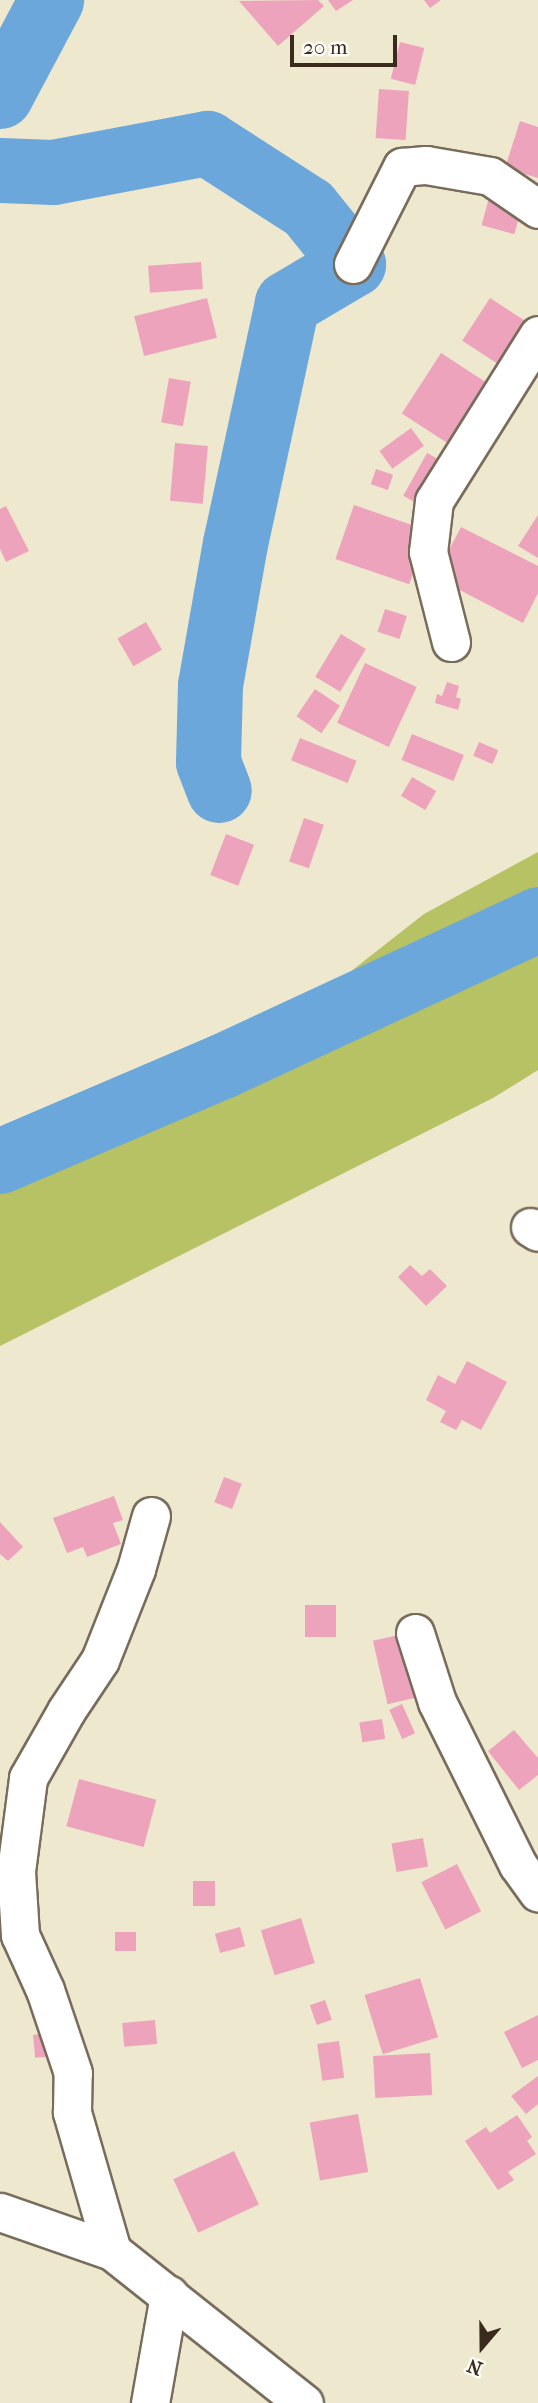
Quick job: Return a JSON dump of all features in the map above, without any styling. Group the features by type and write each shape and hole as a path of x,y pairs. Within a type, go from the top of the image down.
{"street":[{"path":"353,264 402,167 426,165 490,176 538,209"},
{"path":"451,642 428,552 434,501 538,335"},
{"path":"112,2250 72,2112 73,2073 45,1990 20,1935 16,1871 28,1778 65,1710 100,1660 136,1569 151,1516"},
{"path":"415,1633 437,1702 518,1864 538,1893"},
{"path":"0,2212 112,2250 304,2403"},
{"path":"150,2403 169,2295"}],"green space":[{"path":"538,852 538,1070 493,1098 0,1346 0,1162 234,1063 424,914"}],"building":[{"path":"318,0 324,6 278,46 239,1"},
{"path":"328,0 353,0 336,11"},
{"path":"424,0 441,0 430,8"},
{"path":"400,42 424,48 415,85 391,79"},
{"path":"379,89 409,91 406,140 376,138"},
{"path":"520,121 538,127 538,178 505,168"},
{"path":"494,179 527,188 514,234 482,225"},
{"path":"201,262 203,289 150,293 148,266"},
{"path":"207,298 217,338 144,356 134,316"},
{"path":"490,298 532,325 504,368 462,341"},
{"path":"441,353 490,385 451,446 402,413"},
{"path":"169,378 191,382 183,426 161,422"},
{"path":"411,428 424,446 392,469 379,451"},
{"path":"175,443 208,446 203,504 170,501"},
{"path":"427,453 445,463 422,506 403,496"},
{"path":"376,469 393,475 388,490 371,484"},
{"path":"354,505 428,530 409,584 335,559"},
{"path":"6,506 29,551 6,562 0,549 0,509"},
{"path":"538,515 538,558 518,546"},
{"path":"461,527 538,566 538,593 523,623 435,577"},
{"path":"385,609 407,616 399,639 378,632"},
{"path":"146,622 162,650 133,666 117,638"},
{"path":"341,634 366,649 340,692 315,677"},
{"path":"365,663 417,687 389,747 337,723"},
{"path":"447,682 459,686 456,697 461,699 458,710 435,703 437,694 442,696"},
{"path":"315,689 340,706 321,733 297,716"},
{"path":"412,734 464,755 453,781 402,760"},
{"path":"300,738 357,761 348,783 291,760"},
{"path":"479,742 498,750 492,764 473,756"},
{"path":"412,777 436,791 425,810 401,796"},
{"path":"304,818 324,825 309,868 289,861"},
{"path":"226,834 254,845 238,886 210,875"},
{"path":"410,1265 422,1276 430,1269 447,1286 426,1306 398,1277"},
{"path":"467,1361 507,1382 481,1430 462,1420 456,1430 440,1422 446,1411 426,1400 438,1375 455,1384"},
{"path":"224,1477 242,1484 232,1509 214,1502"},
{"path":"114,1496 123,1520 113,1523 121,1544 87,1557 83,1547 67,1553 53,1518"},
{"path":"0,1522 23,1547 8,1561 0,1554"},
{"path":"305,1605 336,1605 336,1637 305,1637"},
{"path":"407,1633 422,1696 388,1704 373,1641"},
{"path":"402,1704 415,1733 402,1739 389,1710"},
{"path":"382,1719 385,1739 362,1742 359,1723"},
{"path":"514,1730 538,1758 538,1775 519,1790 488,1751"},
{"path":"79,1779 156,1800 144,1847 66,1826"},
{"path":"423,1838 428,1867 397,1872 391,1844"},
{"path":"457,1864 481,1911 445,1929 421,1882"},
{"path":"193,1881 215,1881 215,1906 193,1906"},
{"path":"301,1918 315,1963 275,1975 261,1930"},
{"path":"240,1927 245,1946 220,1953 215,1934"},
{"path":"115,1932 136,1932 136,1951 115,1951"},
{"path":"420,1978 438,2037 383,2054 365,1995"},
{"path":"325,2000 332,2020 317,2025 310,2005"},
{"path":"538,2015 538,2060 522,2068 504,2032"},
{"path":"155,2020 157,2044 124,2047 122,2023"},
{"path":"53,2033 55,2056 35,2058 33,2035"},
{"path":"339,2041 344,2078 322,2081 317,2044"},
{"path":"430,2053 432,2095 375,2098 373,2056"},
{"path":"538,2076 538,2104 526,2114 511,2096"},
{"path":"358,2114 368,2172 320,2181 310,2123"},
{"path":"517,2115 532,2137 527,2141 536,2154 508,2172 514,2180 498,2190 465,2141 486,2127 490,2133"},
{"path":"234,2151 259,2204 198,2233 173,2179"}],"waterway":[{"path":"0,96 51,0"},
{"path":"0,170 53,172 207,143 308,208 353,264 287,303 235,543 210,685 208,762 219,790"},
{"path":"0,1161 222,1066 538,919"}]}
